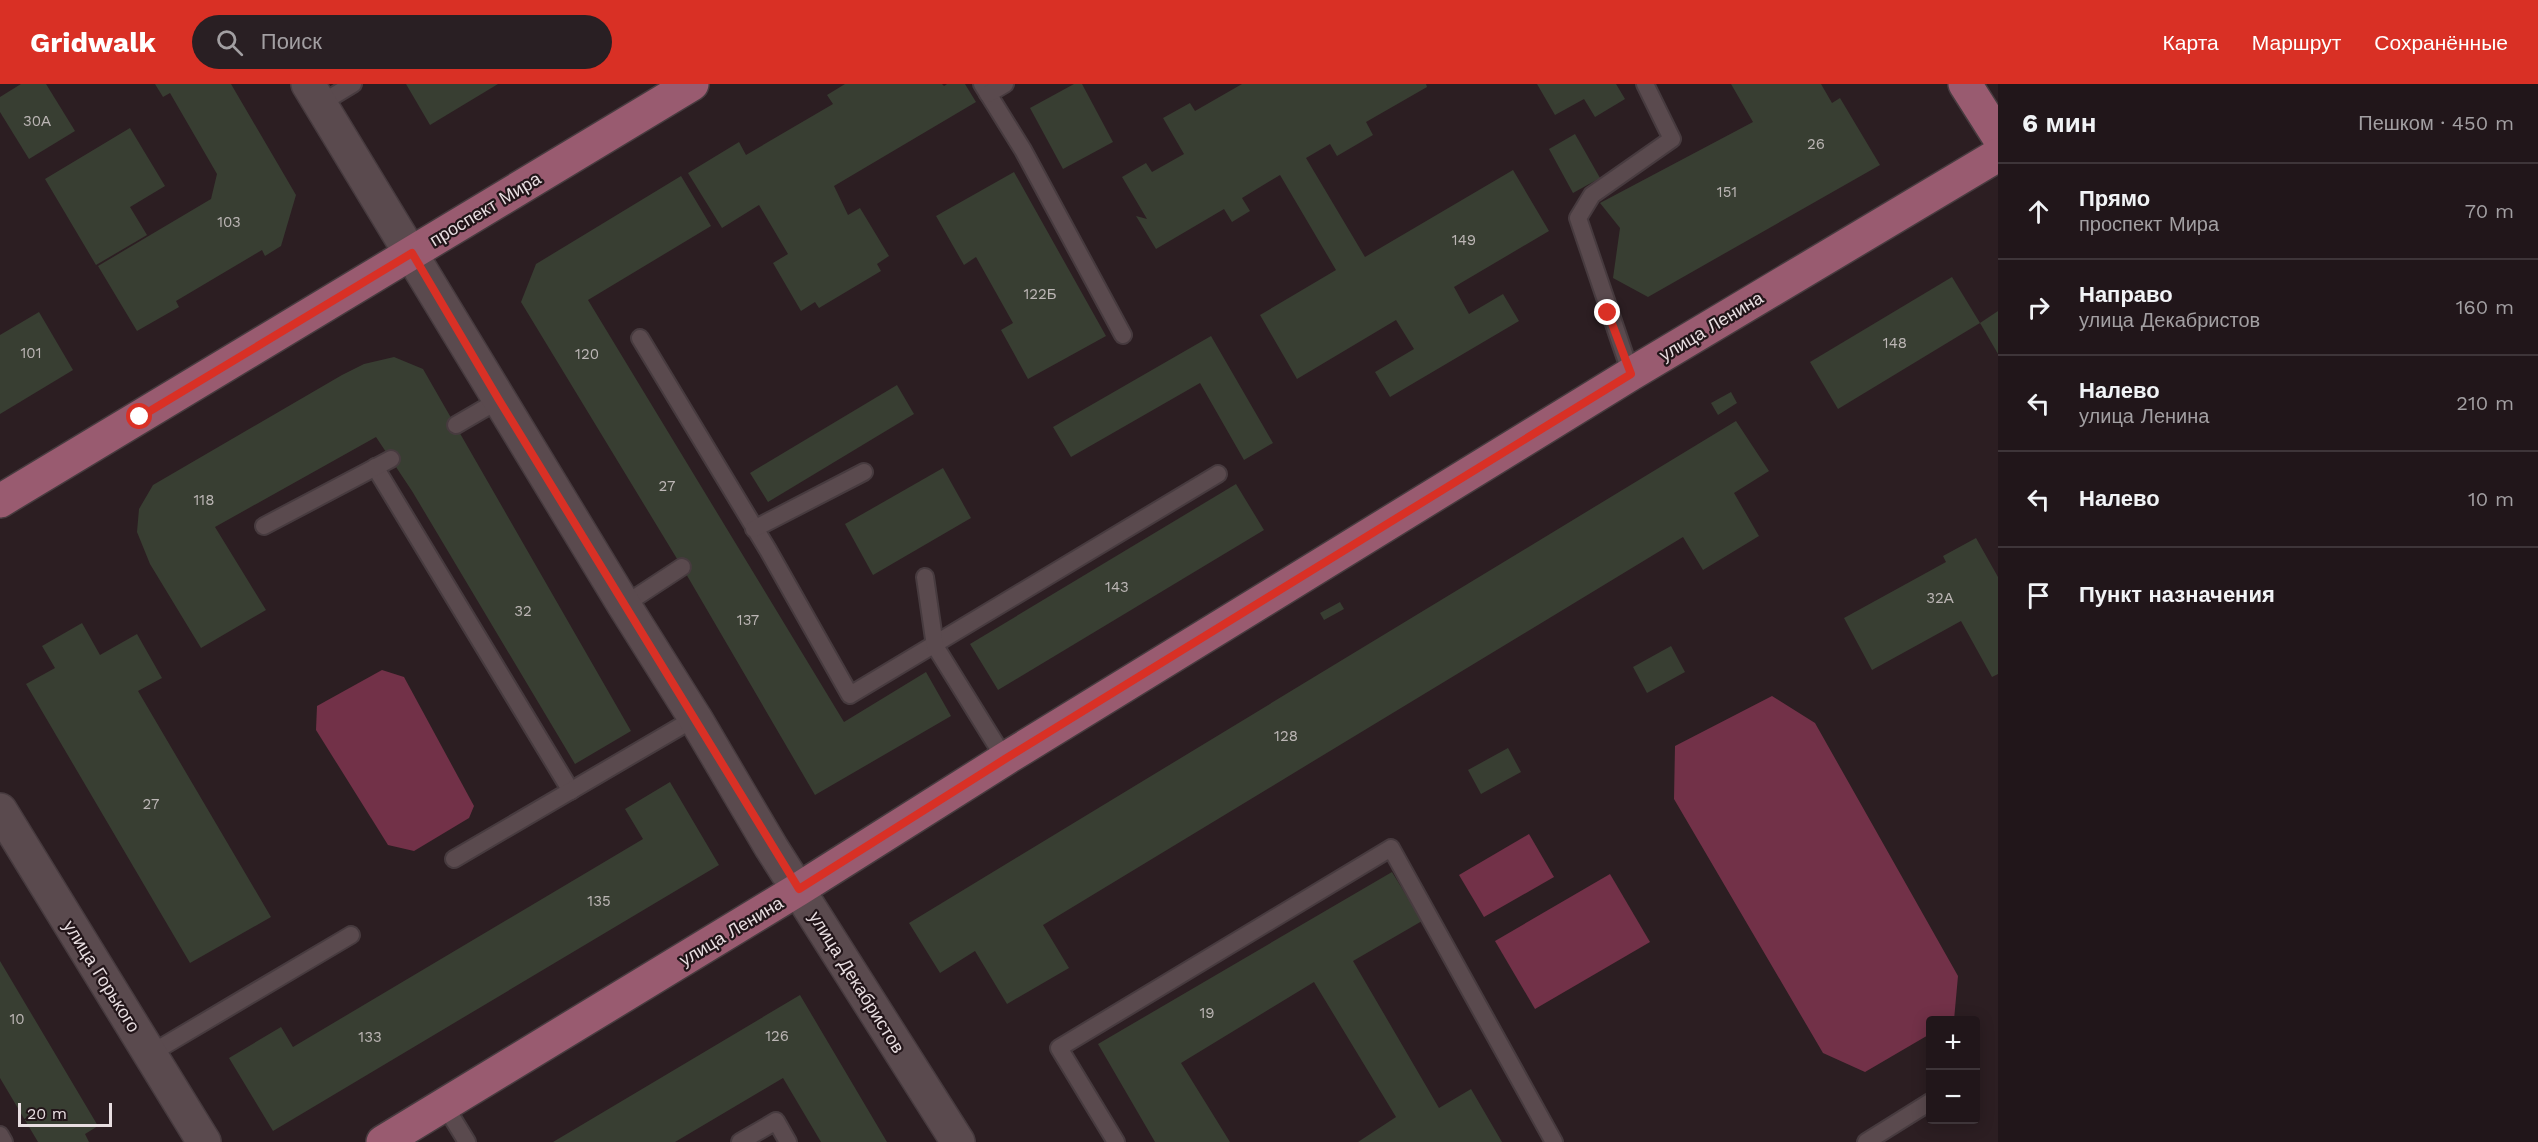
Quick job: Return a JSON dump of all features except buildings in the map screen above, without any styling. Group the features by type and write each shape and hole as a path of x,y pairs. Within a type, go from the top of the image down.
{"main road":[{"name":"проспект Мира","path":"0,501 692,84"},
{"path":"1965,84 1998,136"},
{"name":"улица Ленина","path":"383,1142 799,889 1005,759 1631,374 1998,155"}],"street":[{"name":"улица Декабристов","path":"314,94 695,718 771,847 958,1142"},
{"name":"улица Горького","path":"0,810 204,1142"}],"lane":[{"path":"314,94 353,84"},
{"path":"1005,84 985,89 1023,150 1122,335"},
{"path":"1631,374 1578,218 1592,195 1672,139 1645,84"},
{"path":"640,338 850,695 1218,474"},
{"path":"456,425 499,400"},
{"path":"264,526 391,459"},
{"path":"375,467 571,791"},
{"path":"754,529 864,472"},
{"path":"624,605 682,567"},
{"path":"926,577 935,646 1005,759"},
{"path":"454,860 695,718"},
{"path":"1116,1142 1059,1048 1391,848 1554,1142"},
{"path":"150,1054 351,935"},
{"path":"1866,1142 1926,1104"},
{"path":"445,1106 467,1142"},
{"path":"740,1142 776,1121 788,1142"},
{"path":"0,1135 4,1142"}],"shaded area":[{"path":"382,670 404,677 474,806 469,818 414,851 388,845 316,730 317,706"},
{"path":"1772,696 1815,723 1958,976 1954,1016 1926,1016 1926,1036 1865,1072 1823,1053 1674,799 1675,746"},
{"path":"1529,834 1554,877 1484,917 1459,875"},
{"path":"1610,874 1650,942 1535,1009 1495,941"}],"route":[{"path":"140,417 412,253 499,400 695,718 771,847 799,889 1005,759 1631,374 1608,313"}]}
